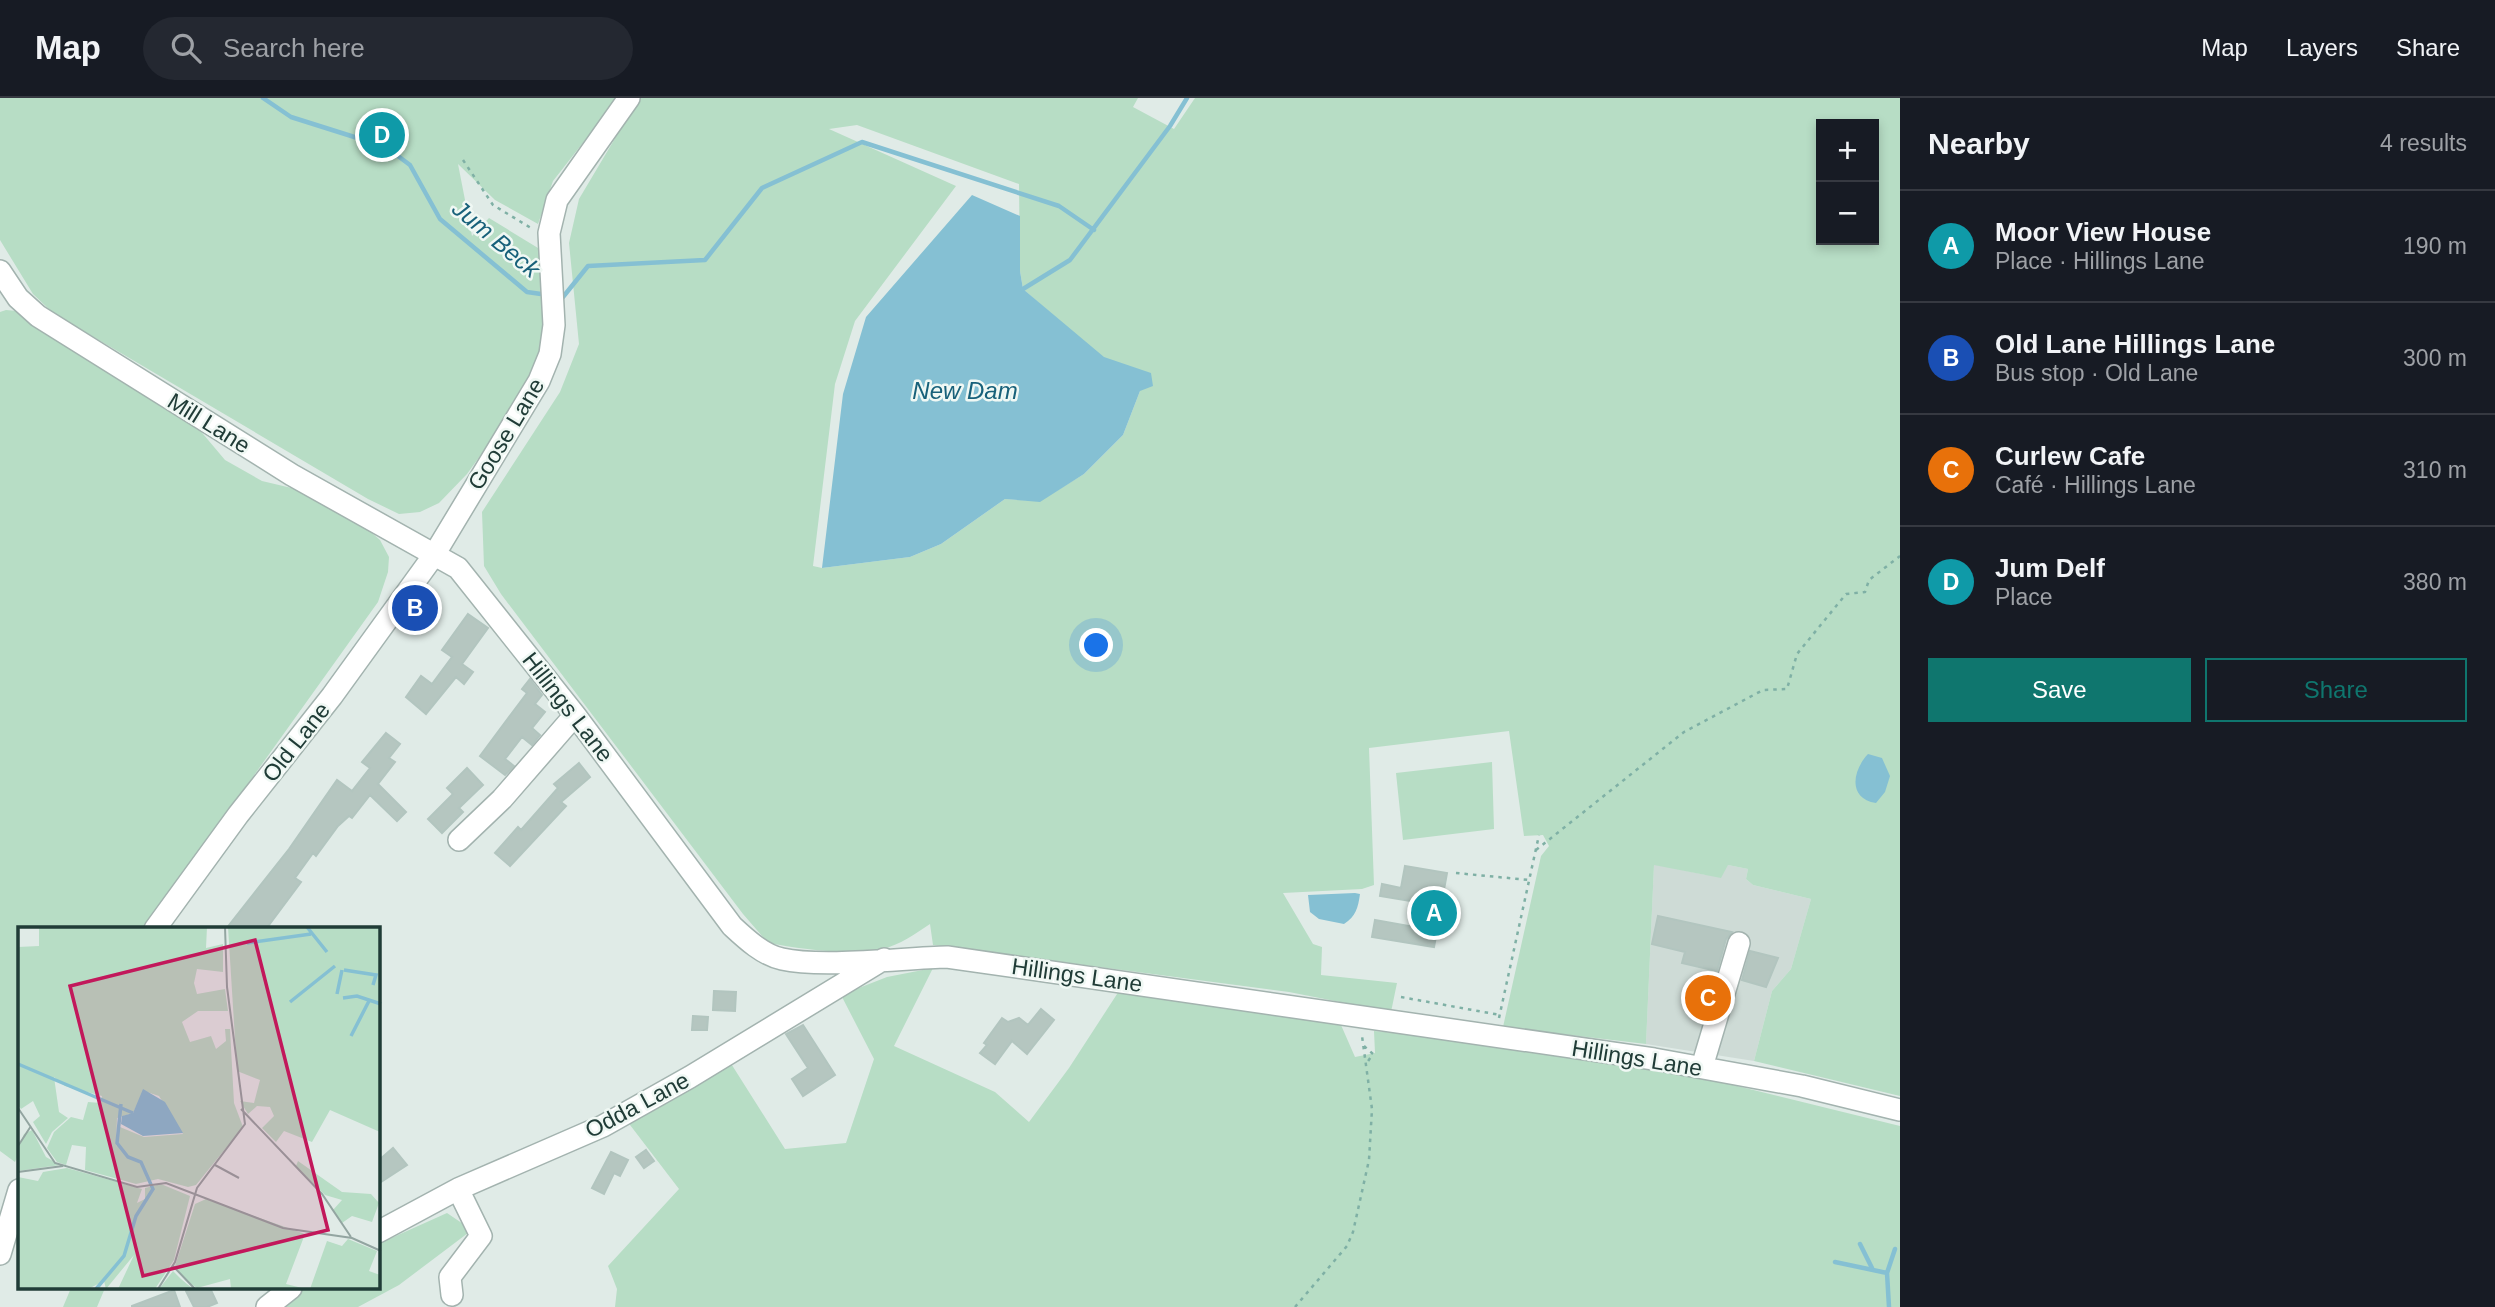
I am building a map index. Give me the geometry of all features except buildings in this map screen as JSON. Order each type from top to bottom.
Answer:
[{"type":"street","points":[[549,233],[557,200],[629,98]]},
{"type":"street","name":"Goose Lane","points":[[434,555],[539,381],[551,354],[554,305],[549,233]]},
{"type":"street","name":"Mill Lane","points":[[0,271],[9,301],[38,316],[292,475],[434,555]]},
{"type":"street","name":"Hillings Lane","points":[[434,555],[458,568],[475,587],[733,926],[750,943],[782,959],[831,961],[947,957],[1702,1068],[1802,1086],[1900,1110]]},
{"type":"street","name":"Old Lane","points":[[156,927],[238,815],[332,696],[434,555]]},
{"type":"street","points":[[459,840],[502,799],[575,715]]},
{"type":"street","points":[[1702,1068],[1739,943]]},
{"type":"street","name":"Odda Lane","points":[[380,1231],[458,1189],[603,1126],[690,1077],[886,958]]},
{"type":"street","points":[[452,1295],[450,1278],[481,1236],[458,1189]]},
{"type":"street","points":[[0,1254],[18,1193]]},
{"type":"street","points":[[267,1307],[288,1290]]},
{"type":"path","points":[[463,160],[493,205],[520,224],[549,233]]},
{"type":"path","points":[[1536,850],[1684,732],[1763,690],[1787,689],[1797,654],[1846,594],[1865,592],[1869,580],[1900,556]]},
{"type":"path","points":[[1401,997],[1500,1015],[1539,835]]},
{"type":"path","points":[[1457,873],[1529,880]]},
{"type":"path","points":[[1295,1307],[1347,1246],[1353,1232],[1369,1160],[1372,1109],[1359,1016]]},
{"type":"path","points":[[1363,1046],[1373,1054],[1366,1064]]},
{"type":"shaded area","points":[[1654,864],[1706,875],[1728,865],[1748,869],[1746,879],[1753,885],[1811,899],[1791,969],[1772,991],[1754,1061],[1646,1044]]},
{"type":"green space","points":[[0,98],[618,98],[553,181],[538,224],[495,200],[458,164],[472,236],[489,218],[538,248],[548,302],[544,352],[493,438],[467,474],[439,503],[420,512],[399,514],[368,499],[53,313],[33,294],[0,240]]},
{"type":"green space","points":[[639,98],[1138,98],[1133,107],[1174,129],[1195,98],[1900,98],[1900,1096],[1754,1061],[1772,991],[1791,969],[1811,899],[1753,885],[1746,879],[1748,869],[1728,865],[1721,878],[1654,865],[1646,1044],[1503,1027],[1541,856],[1549,846],[1543,835],[1524,836],[1509,731],[1369,748],[1374,885],[1362,889],[1283,893],[1313,944],[1322,947],[1321,975],[1397,983],[1391,1012],[1289,992],[933,945],[930,924],[895,945],[869,951],[825,951],[768,943],[743,914],[501,594],[484,566],[482,512],[560,392],[579,344],[569,243],[579,199]],"holes":[[[857,125],[1019,184],[1020,271],[1023,289],[1140,391],[1123,435],[1084,474],[1040,501],[1005,499],[941,544],[910,557],[822,568],[813,566],[835,384],[855,321],[956,186],[829,129]]]},
{"type":"green space","points":[[17,311],[198,428],[225,460],[262,481],[300,490],[365,527],[380,540],[389,557],[388,572],[378,602],[145,927],[18,927],[18,1155],[15,1162],[0,1151],[0,312]]},
{"type":"green space","points":[[1492,762],[1494,829],[1403,840],[1396,773]]},
{"type":"green space","points":[[933,968],[894,1046],[995,1092],[1029,1122],[1069,1068],[1119,991],[1341,1025],[1355,1057],[1375,1053],[1374,1031],[1396,1033],[1642,1067],[1733,1085],[1900,1126],[1900,1307],[615,1307],[617,1289],[608,1266],[679,1189],[627,1121],[730,1062],[785,1149],[846,1143],[874,1059],[841,995],[887,977]]},
{"type":"green space","points":[[447,1213],[472,1230],[399,1285],[358,1307],[279,1307],[298,1290],[380,1290],[380,1243]]},
{"type":"green space","points":[[70,1290],[104,1290],[97,1307],[63,1307]]},
{"type":"water","name":"New Dam","points":[[972,195],[1020,216],[1020,271],[1023,289],[1104,357],[1151,373],[1153,386],[1140,391],[1123,435],[1084,474],[1040,502],[1005,499],[941,544],[910,557],[822,568],[843,394],[866,317]]},
{"type":"water","points":[[1868,754],[1882,758],[1890,776],[1885,792],[1876,803],[1861,796],[1857,790],[1856,776]]},
{"type":"water","points":[[1360,894],[1357,908],[1344,924],[1319,919],[1310,912],[1308,895]]},
{"type":"waterway","name":"Jum Beck","points":[[263,98],[291,117],[386,147],[410,165],[440,219],[527,292],[548,295]]},
{"type":"waterway","name":"Jum Beck","points":[[1023,289],[1070,260],[1170,126],[1187,98]]},
{"type":"waterway","name":"Jum Beck","points":[[560,297],[563,297],[588,266],[705,260],[762,188],[862,142],[1059,206],[1094,230]]},
{"type":"waterway","points":[[1860,1244],[1872,1268]]},
{"type":"waterway","points":[[1889,1307],[1887,1273],[1895,1249]]},
{"type":"waterway","points":[[1835,1262],[1887,1273]]},
{"type":"place","name":"Jum Delf","points":[[382,135]]},
{"type":"place","name":"Old Lane Hillings Lane","points":[[415,608]]},
{"type":"place","name":"Moor View House","points":[[1434,913]]},
{"type":"place","name":"Curlew Cafe","points":[[1708,998]]}]
